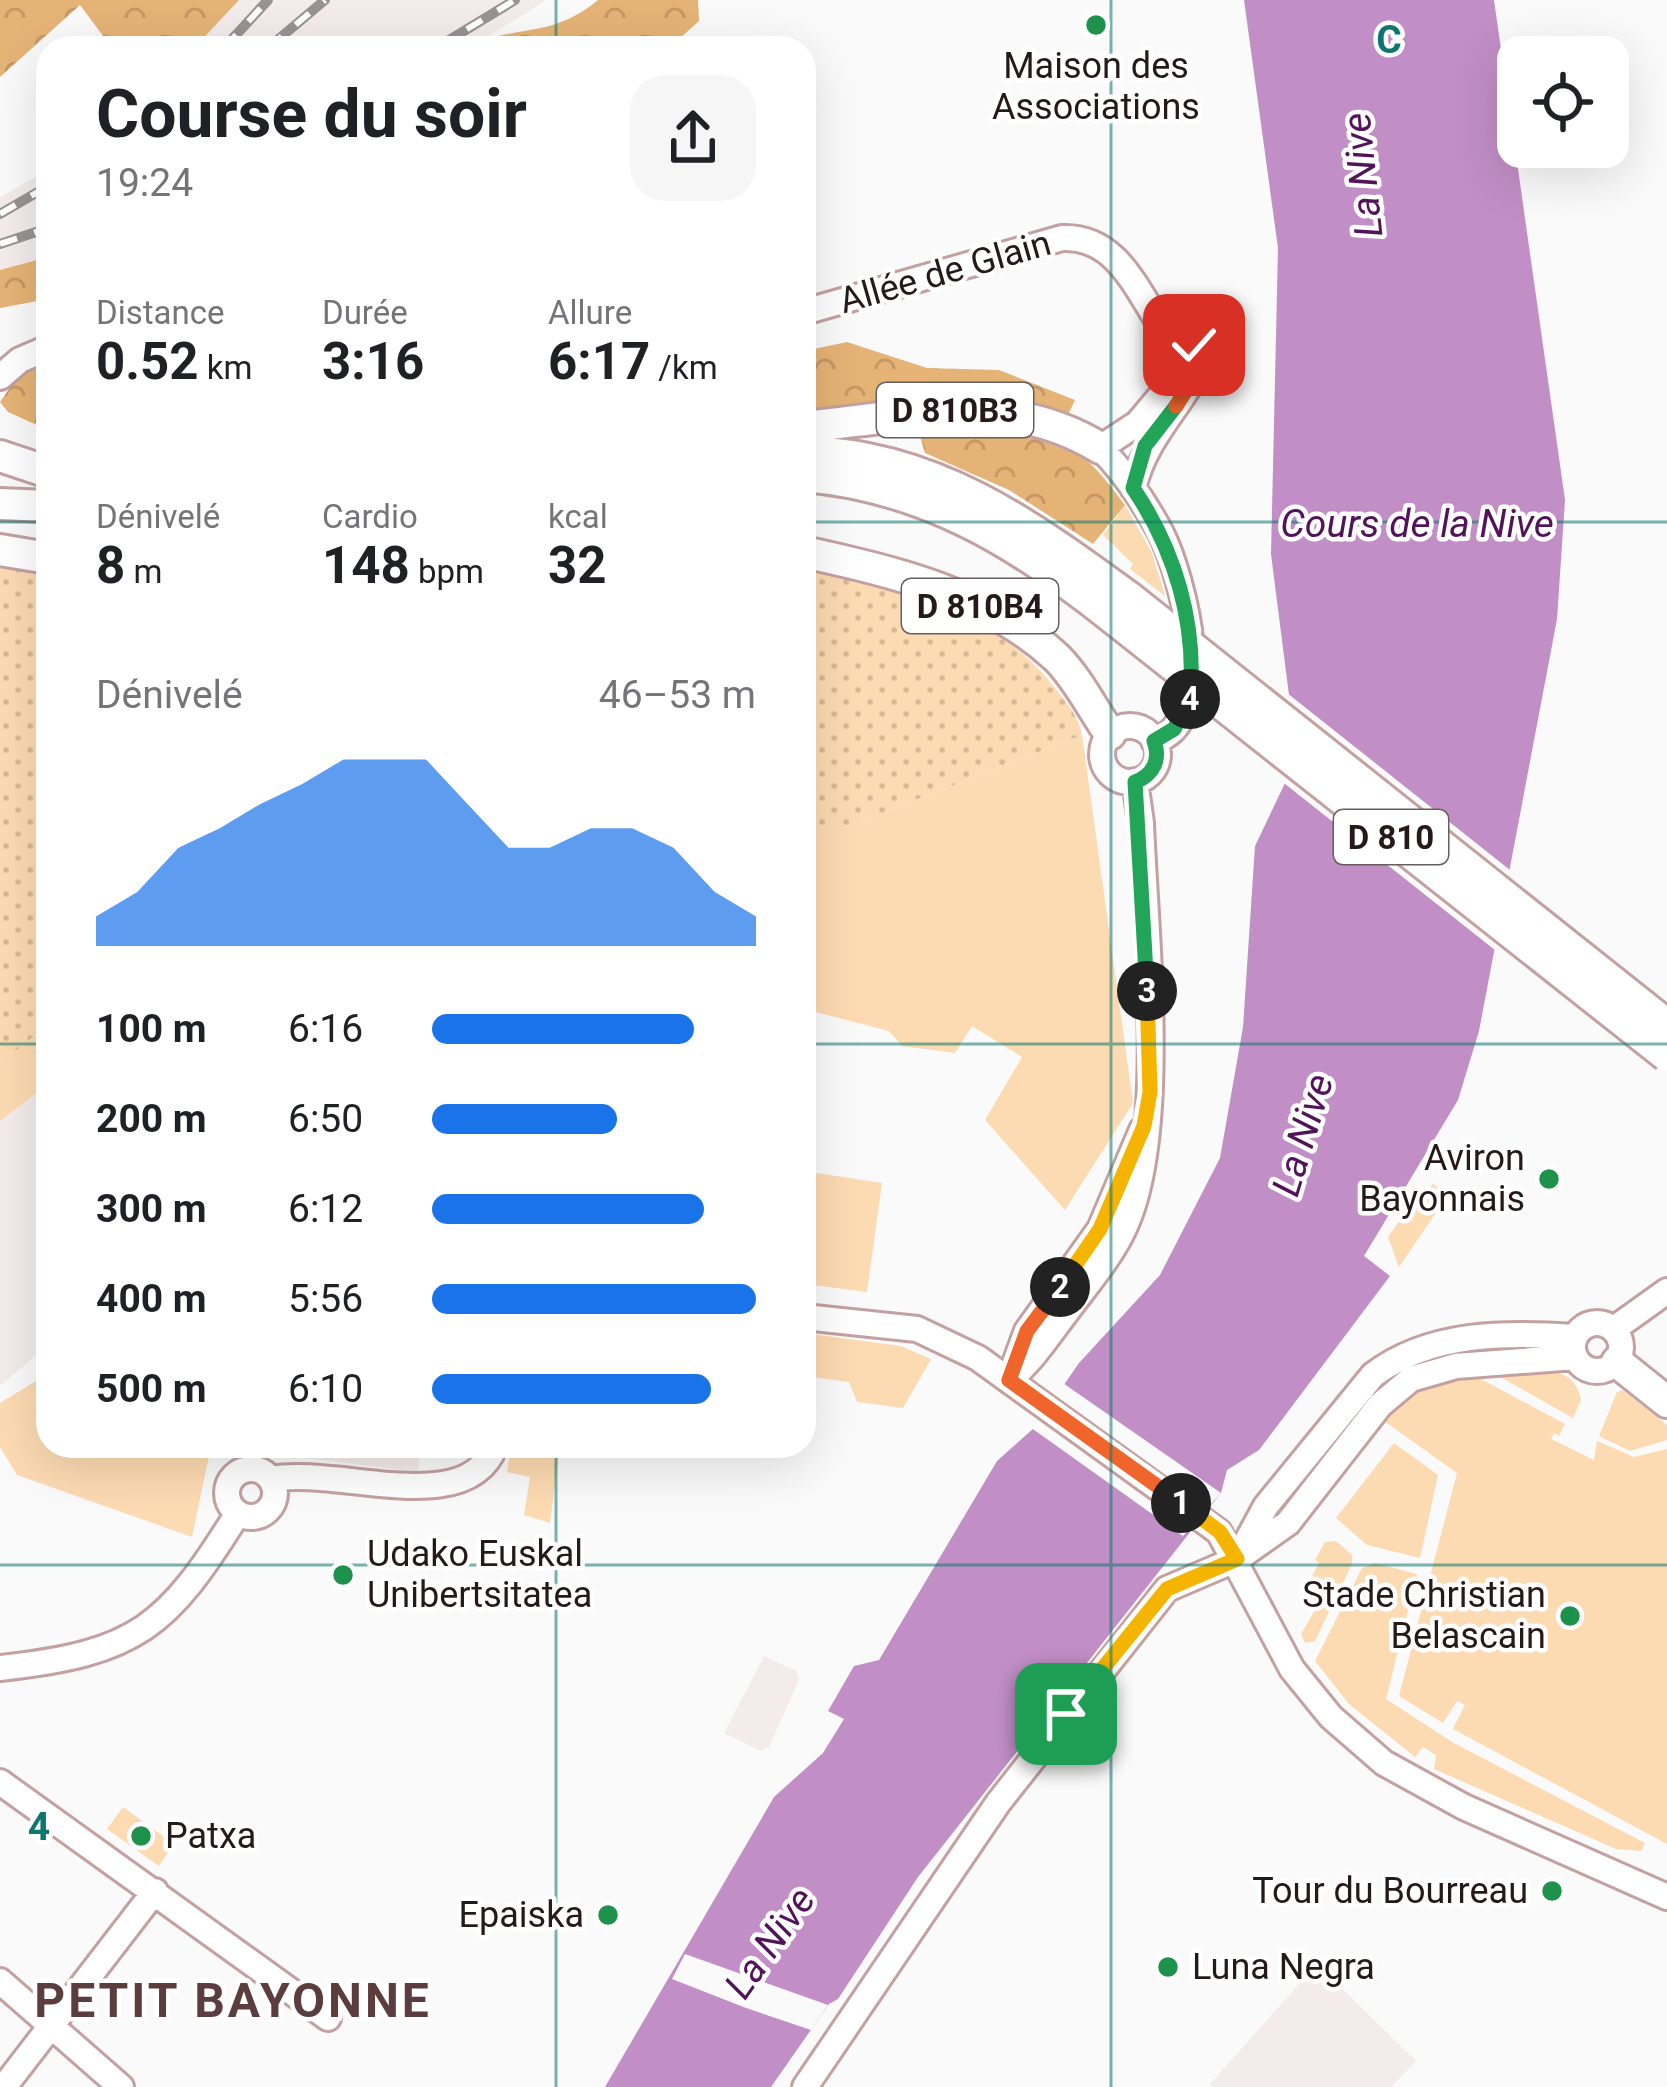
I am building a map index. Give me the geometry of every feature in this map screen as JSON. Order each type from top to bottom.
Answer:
[{"type":"main road","name":"D 810B3","points":[[816,427],[985,411],[1053,424],[1100,448]]},
{"type":"main road","name":"D 810","points":[[816,454],[901,465],[971,492],[1055,542],[1122,609],[1667,1056]]},
{"type":"main road","points":[[0,456],[36,468]]},
{"type":"main road","name":"D 810","points":[[816,478],[876,486],[961,516],[1122,609],[1667,1025]]},
{"type":"main road","points":[[0,503],[36,505]]},
{"type":"main road","points":[[0,550],[36,556]]},
{"type":"main road","name":"D 810B4","points":[[816,555],[918,579],[1019,629],[1060,661],[1110,734]]},
{"type":"main road","points":[[1617,1362],[1667,1402]]},
{"type":"street","name":"Allée de Glain","points":[[816,309],[1062,238],[1086,237],[1115,256],[1176,346],[1190,343],[1203,355],[1201,367],[1185,375]]},
{"type":"street","points":[[0,376],[36,353]]},
{"type":"street","points":[[1133,488],[1145,446],[1190,388],[1185,375],[1138,423],[1100,448],[1133,488],[1171,557],[1192,672],[1190,699],[1174,729],[1154,741]]},
{"type":"street","points":[[1134,727],[1154,741],[1155,766],[1135,782],[1118,779],[1105,766],[1102,749],[1110,734],[1134,727]]},
{"type":"street","points":[[1009,1380],[1045,1345],[1125,1225],[1143,1162],[1150,1092],[1141,823],[1135,782]]},
{"type":"street","points":[[1614,1329],[1667,1291]]},
{"type":"street","points":[[816,1318],[878,1321],[929,1332],[1009,1380],[1220,1532],[1237,1559],[1261,1619],[1307,1690],[1384,1763],[1449,1800],[1667,1897]]},
{"type":"street","points":[[805,2087],[998,1803],[1144,1613],[1183,1578],[1237,1559],[1267,1506],[1372,1375],[1394,1358],[1443,1342],[1575,1347],[1594,1371],[1617,1362],[1621,1341],[1614,1329],[1592,1323],[1575,1347]]},
{"type":"street","points":[[271,1479],[275,1494],[269,1508],[255,1516],[238,1513],[228,1500],[232,1477],[256,1469],[271,1479],[319,1474],[426,1488],[463,1483],[485,1468],[490,1458]]},
{"type":"street","points":[[2,1674],[76,1656],[153,1622],[200,1577],[238,1513]]},
{"type":"street","points":[[0,1782],[328,2018]]},
{"type":"street","points":[[6,2082],[155,1891]]},
{"type":"street","points":[[0,1981],[53,2022],[121,2087]]},
{"type":"shaded area","points":[[239,0],[547,0],[488,36],[205,36]]},
{"type":"shaded area","points":[[36,177],[36,260],[0,270],[0,197]]},
{"type":"shaded area","points":[[1125,505],[1152,553],[1165,596],[1130,569],[1133,564],[1103,535]]},
{"type":"shaded area","points":[[0,566],[36,571],[36,1034],[0,1063]]},
{"type":"shaded area","points":[[816,570],[941,605],[1002,638],[1054,687],[1082,735],[816,838]]},
{"type":"shaded area","points":[[1082,735],[1133,1103],[1065,1210],[985,1120],[1022,1057],[972,1026],[955,1053],[902,1046],[889,1031],[816,1012],[816,838]]},
{"type":"shaded area","points":[[36,1034],[36,1093],[0,1121],[0,1063]]},
{"type":"shaded area","points":[[36,1093],[36,1355],[0,1386],[0,1121]]},
{"type":"shaded area","points":[[816,1173],[882,1183],[867,1292],[816,1286]]},
{"type":"shaded area","points":[[1433,1184],[1448,1195],[1399,1267],[1388,1237],[1415,1199]]},
{"type":"shaded area","points":[[816,1335],[901,1346],[931,1359],[903,1408],[857,1402],[849,1382],[816,1378]]},
{"type":"shaded area","points":[[1530,1370],[1569,1378],[1581,1400],[1573,1418],[1495,1374]]},
{"type":"shaded area","points":[[1477,1377],[1565,1424],[1559,1436],[1554,1433],[1551,1439],[1594,1460],[1597,1441],[1634,1457],[1667,1449],[1667,1844],[1453,1729],[1465,1705],[1457,1701],[1443,1723],[1399,1696],[1457,1473],[1384,1421],[1418,1390]]},
{"type":"shaded area","points":[[36,1381],[36,1458],[208,1458],[192,1537],[17,1475],[0,1447],[0,1403]]},
{"type":"shaded area","points":[[1623,1390],[1667,1425],[1667,1440],[1630,1451],[1599,1436],[1617,1392]]},
{"type":"shaded area","points":[[1394,1443],[1438,1475],[1420,1558],[1367,1545],[1336,1518]]},
{"type":"shaded area","points":[[307,1458],[420,1458],[418,1472]]},
{"type":"shaded area","points":[[509,1458],[558,1458],[550,1523],[524,1515],[530,1477],[507,1472]]},
{"type":"shaded area","points":[[1336,1541],[1352,1555],[1352,1564],[1315,1641],[1305,1643],[1301,1634],[1327,1589],[1311,1578],[1319,1563],[1315,1560],[1325,1542]]},
{"type":"shaded area","points":[[1375,1563],[1417,1574],[1386,1699],[1452,1742],[1645,1843],[1641,1851],[1616,1849],[1434,1769],[1436,1755],[1423,1747],[1415,1757],[1349,1704],[1315,1661],[1362,1568]]},
{"type":"shaded area","points":[[764,1656],[796,1671],[799,1680],[769,1747],[760,1751],[724,1733]]},
{"type":"shaded area","name":"Patxa","points":[[123,1807],[174,1844],[159,1866],[107,1829]]},
{"type":"shaded area","points":[[1317,1964],[1416,2061],[1391,2087],[1213,2087],[1210,2084]]},
{"type":"green space","points":[[0,0],[239,0],[205,36],[103,36],[80,5],[46,36],[36,36],[36,45],[0,77]]},
{"type":"green space","points":[[598,0],[698,0],[699,21],[682,36],[500,36],[546,27]]},
{"type":"green space","points":[[36,260],[36,301],[0,308],[0,270]]},
{"type":"green space","points":[[847,342],[927,368],[999,370],[1075,400],[1067,417],[816,418],[816,348]]},
{"type":"green space","points":[[36,368],[36,425],[8,412],[0,402],[16,379]]},
{"type":"green space","points":[[964,420],[1056,440],[1089,462],[1125,505],[1093,544],[1009,490],[925,453],[916,423]]},
{"type":"water","name":"Cours de la Nive","points":[[1244,0],[1494,0],[1499,36],[1497,168],[1518,168],[1565,500],[1557,619],[1479,1031],[1458,1100],[1364,1256],[1390,1276],[1259,1450],[1227,1470],[1221,1493],[918,1877],[838,1999],[829,2004],[771,2087],[605,2087],[774,1797],[823,1753],[844,1719],[828,1711],[854,1666],[879,1660],[997,1461],[1034,1428],[1079,1363],[1160,1275],[1220,1158],[1243,1027],[1255,846],[1297,758],[1271,554],[1278,248]]},
{"type":"pier","points":[[1282,689],[1515,874],[1500,954],[1280,780],[1291,757]]},
{"type":"pier","points":[[1060,1381],[1221,1493],[1183,1536],[1030,1427]]},
{"type":"pier","points":[[685,1954],[828,2005],[811,2030],[746,2008],[672,1979]]},
{"type":"railway","points":[[235,36],[268,0]]},
{"type":"railway","points":[[282,36],[325,0]]},
{"type":"railway","points":[[456,36],[515,0]]},
{"type":"railway","points":[[0,214],[36,193]]},
{"type":"railway","points":[[0,244],[36,232]]},
{"type":"place","name":"Maison des Associations","points":[[1096,25]]},
{"type":"place","name":"Aviron Bayonnais","points":[[1549,1179]]},
{"type":"place","name":"Udako Euskal Unibertsitatea","points":[[343,1575]]},
{"type":"place","name":"Stade Christian Belascain","points":[[1570,1616]]},
{"type":"place","name":"Patxa","points":[[141,1836]]},
{"type":"place","name":"Tour du Bourreau","points":[[1552,1891]]},
{"type":"place","name":"Epaiska","points":[[608,1915]]},
{"type":"place","name":"Luna Negra","points":[[1168,1967]]},
{"type":"district","name":"PETIT BAYONNE","points":[[233,2000]]},
{"type":"route","points":[[1066,1714],[1167,1589],[1185,1577],[1237,1559],[1220,1532],[1200,1516],[1009,1380],[1027,1331],[1100,1229],[1144,1126],[1150,1092],[1141,823],[1135,782],[1155,766],[1154,741],[1174,729],[1190,699],[1192,672],[1180,586],[1171,557],[1133,488],[1145,446],[1201,367],[1203,355],[1194,345]]},
{"type":"water label","name":"La Nive","points":[[1363,175]]},
{"type":"water label","name":"La Nive","points":[[1303,1135]]},
{"type":"water label","name":"La Nive","points":[[770,1943]]}]
